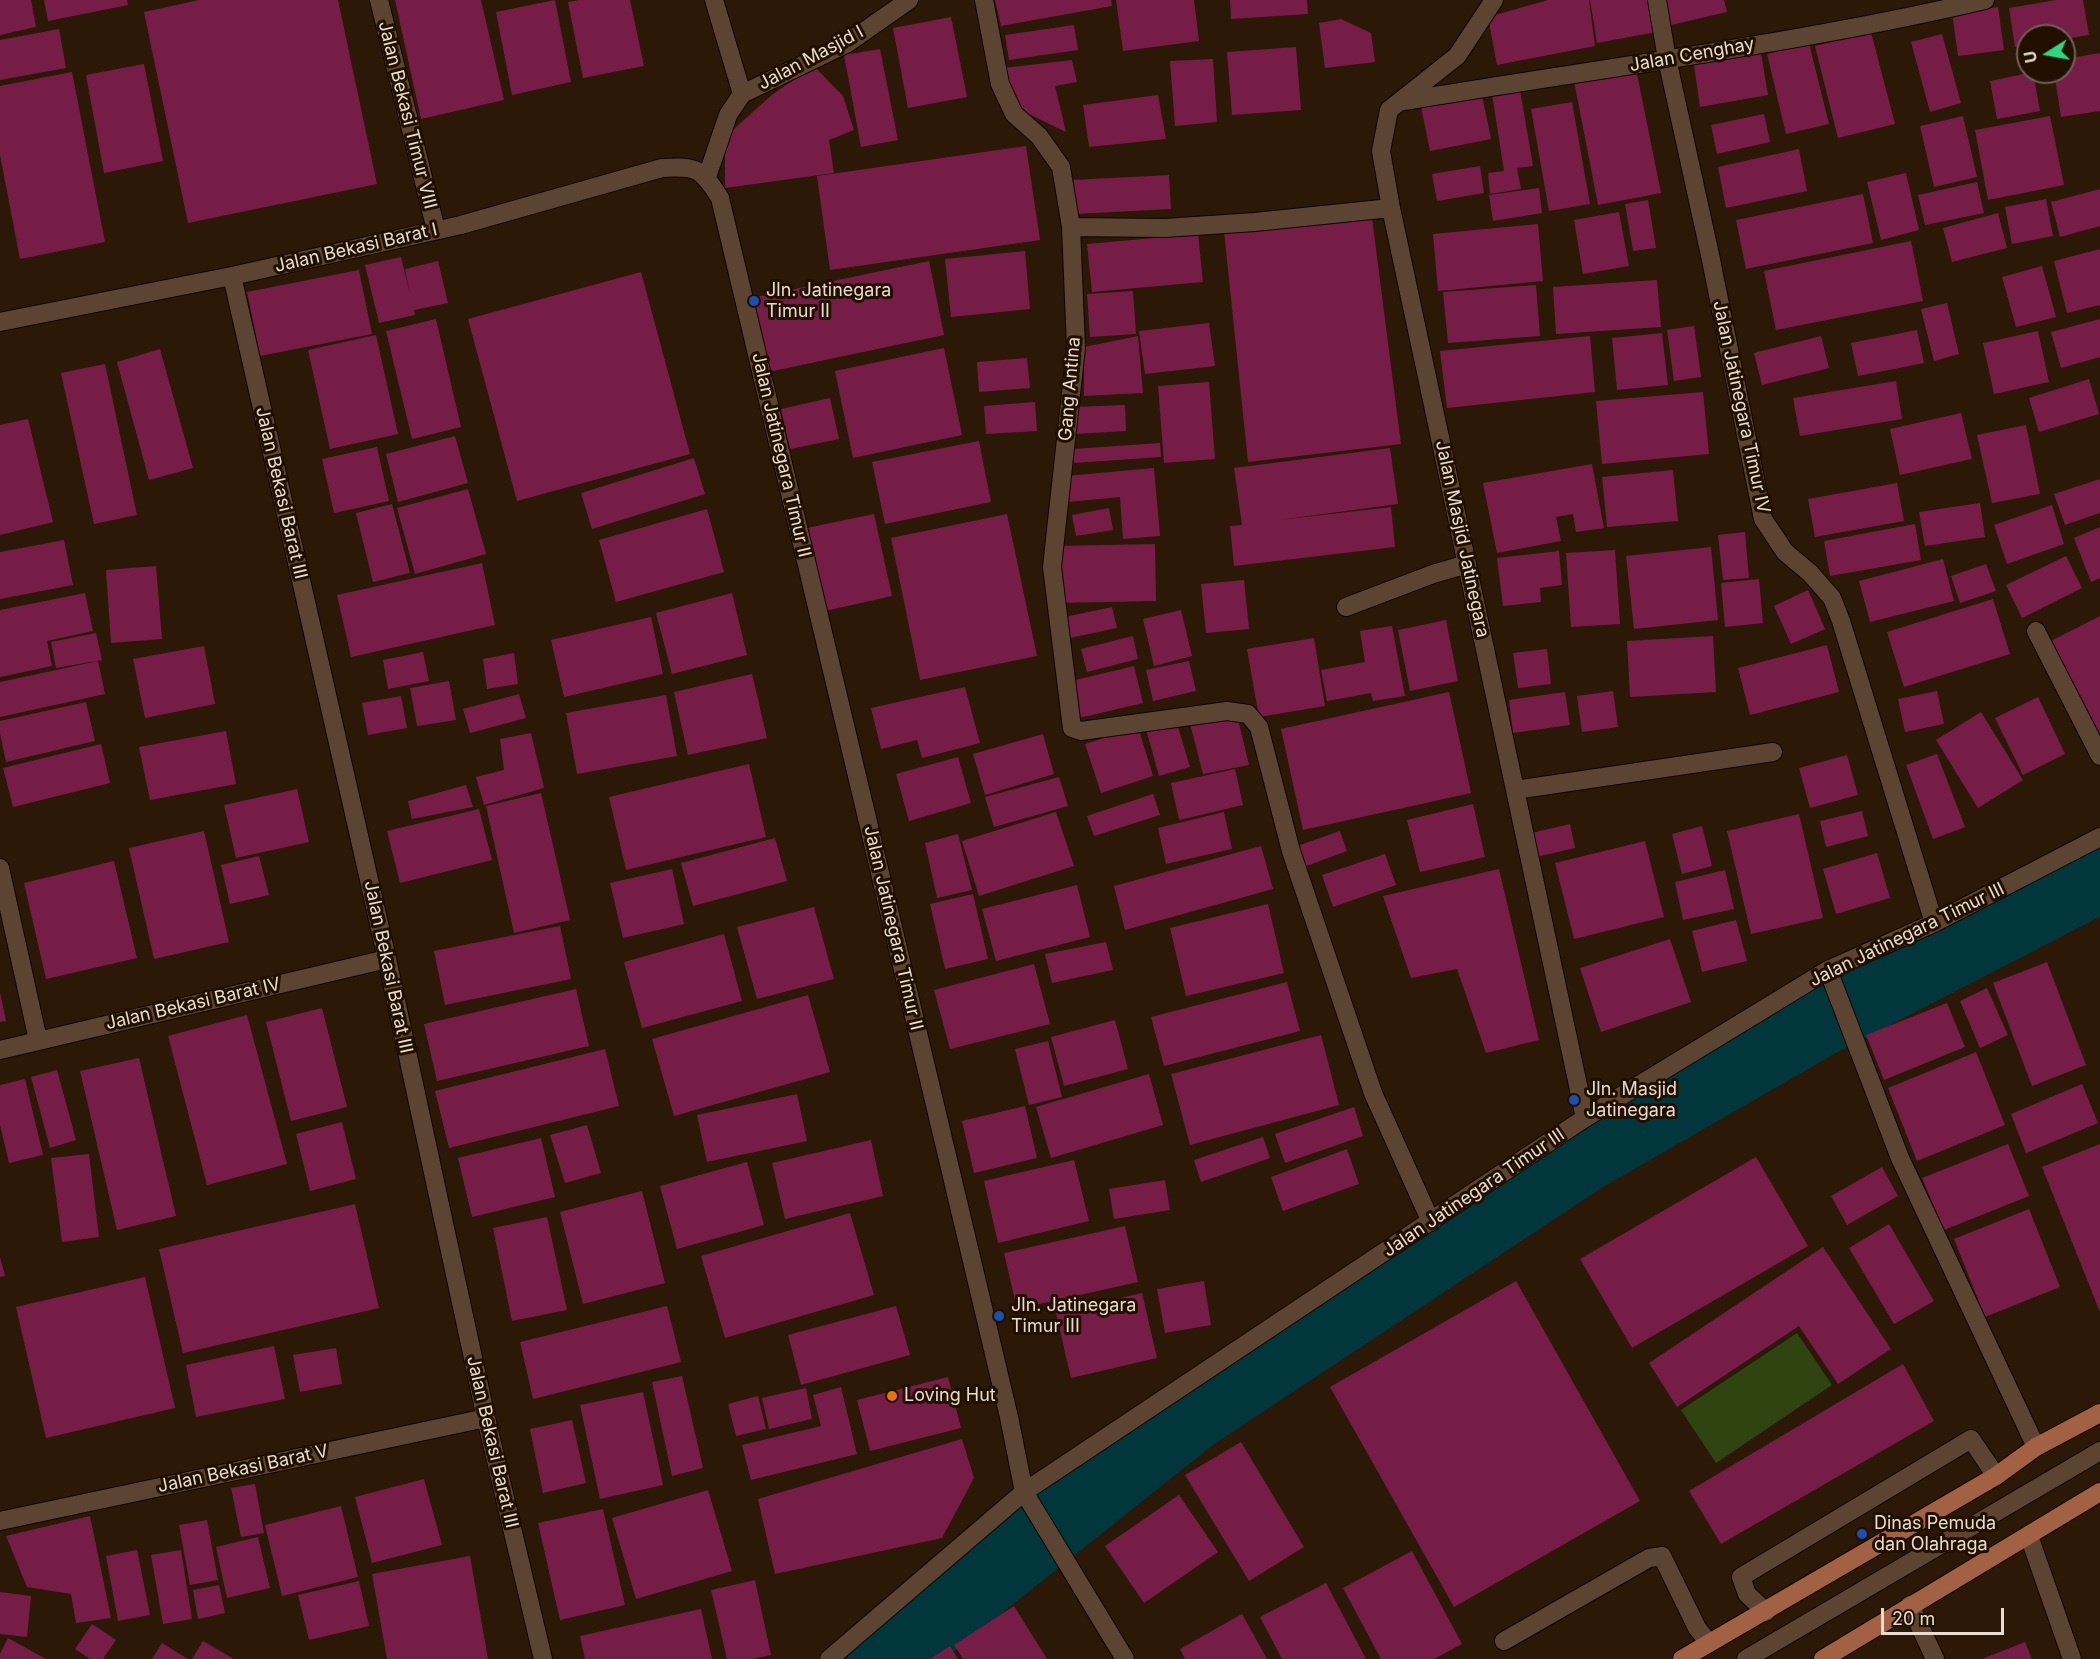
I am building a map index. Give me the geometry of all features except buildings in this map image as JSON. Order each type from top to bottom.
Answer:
[{"type":"main road","points":[[1682,1659],[1996,1476],[2036,1447],[2100,1413]]},
{"type":"main road","points":[[1825,1658],[2100,1492]]},
{"type":"street","name":"Jalan Bekasi Timur VIII","points":[[379,0],[436,230]]},
{"type":"street","name":"Jalan Masjid I","points":[[714,0],[742,94]]},
{"type":"street","name":"Jalan Masjid I","points":[[707,177],[728,115],[742,94],[846,44],[909,0]]},
{"type":"street","name":"Gang Antina","points":[[984,0],[1000,84],[1014,114],[1039,136],[1060,167],[1071,227],[1076,348],[1052,567],[1072,728],[1081,731],[1227,711],[1248,714],[1259,727],[1292,851],[1373,1093],[1431,1222]]},
{"type":"street","name":"Jalan Masjid Jatinegara","points":[[1494,0],[1457,56],[1389,111],[1381,151],[1391,208],[1585,1118]]},
{"type":"street","name":"Jalan Jatinegara Timur IV","points":[[1657,0],[1667,59],[1763,519],[1785,552],[1810,573],[1832,598],[1934,923]]},
{"type":"street","name":"Jalan Cenghay","points":[[1398,102],[1667,59],[1908,9],[1985,0]]},
{"type":"street","name":"Jalan Bekasi Barat I","points":[[0,322],[232,276],[461,225],[662,168],[688,167],[707,177]]},
{"type":"street","name":"Jalan Jatinegara Timur II","points":[[707,177],[720,198],[1028,1498],[1125,1659]]},
{"type":"street","points":[[1071,227],[1165,228],[1255,222],[1391,208]]},
{"type":"street","name":"Jalan Bekasi Barat III","points":[[232,276],[387,959],[486,1418],[543,1659]]},
{"type":"street","points":[[1346,607],[1467,564]]},
{"type":"street","points":[[2036,631],[2100,756]]},
{"type":"street","points":[[1515,790],[1773,752]]},
{"type":"street","name":"Jalan Jatinegara Timur III","points":[[830,1659],[1028,1498],[1585,1118],[1831,976],[2100,837]]},
{"type":"street","points":[[0,868],[38,1040]]},
{"type":"street","name":"Jalan Bekasi Barat IV","points":[[0,1050],[387,959]]},
{"type":"street","points":[[1831,976],[1900,1158],[2036,1447]]},
{"type":"street","name":"Jalan Bekasi Barat V","points":[[0,1521],[486,1418]]},
{"type":"street","points":[[1766,1612],[1748,1594],[1741,1577],[1971,1438],[1996,1476]]},
{"type":"street","points":[[1746,1659],[2100,1451]]},
{"type":"street","points":[[2029,1536],[2072,1659]]},
{"type":"street","points":[[1504,1641],[1649,1558],[1662,1556],[1697,1628],[1709,1643]]},
{"type":"street","points":[[1910,1605],[1935,1659]]},
{"type":"green space","points":[[1797,1333],[1832,1385],[1716,1463],[1681,1410]]},
{"type":"waterway","points":[[885,1659],[1190,1416],[1583,1156],[1821,1019],[2100,875]]},
{"type":"place","name":"Jln. Jatinegara Timur II","points":[[754,301]]},
{"type":"place","name":"Jln. Masjid Jatinegara","points":[[1574,1100]]},
{"type":"place","name":"Jln. Jatinegara Timur III","points":[[999,1316]]},
{"type":"place","name":"Loving Hut","points":[[892,1396]]},
{"type":"place","name":"Dinas Pemuda dan Olahraga","points":[[1862,1534]]}]
